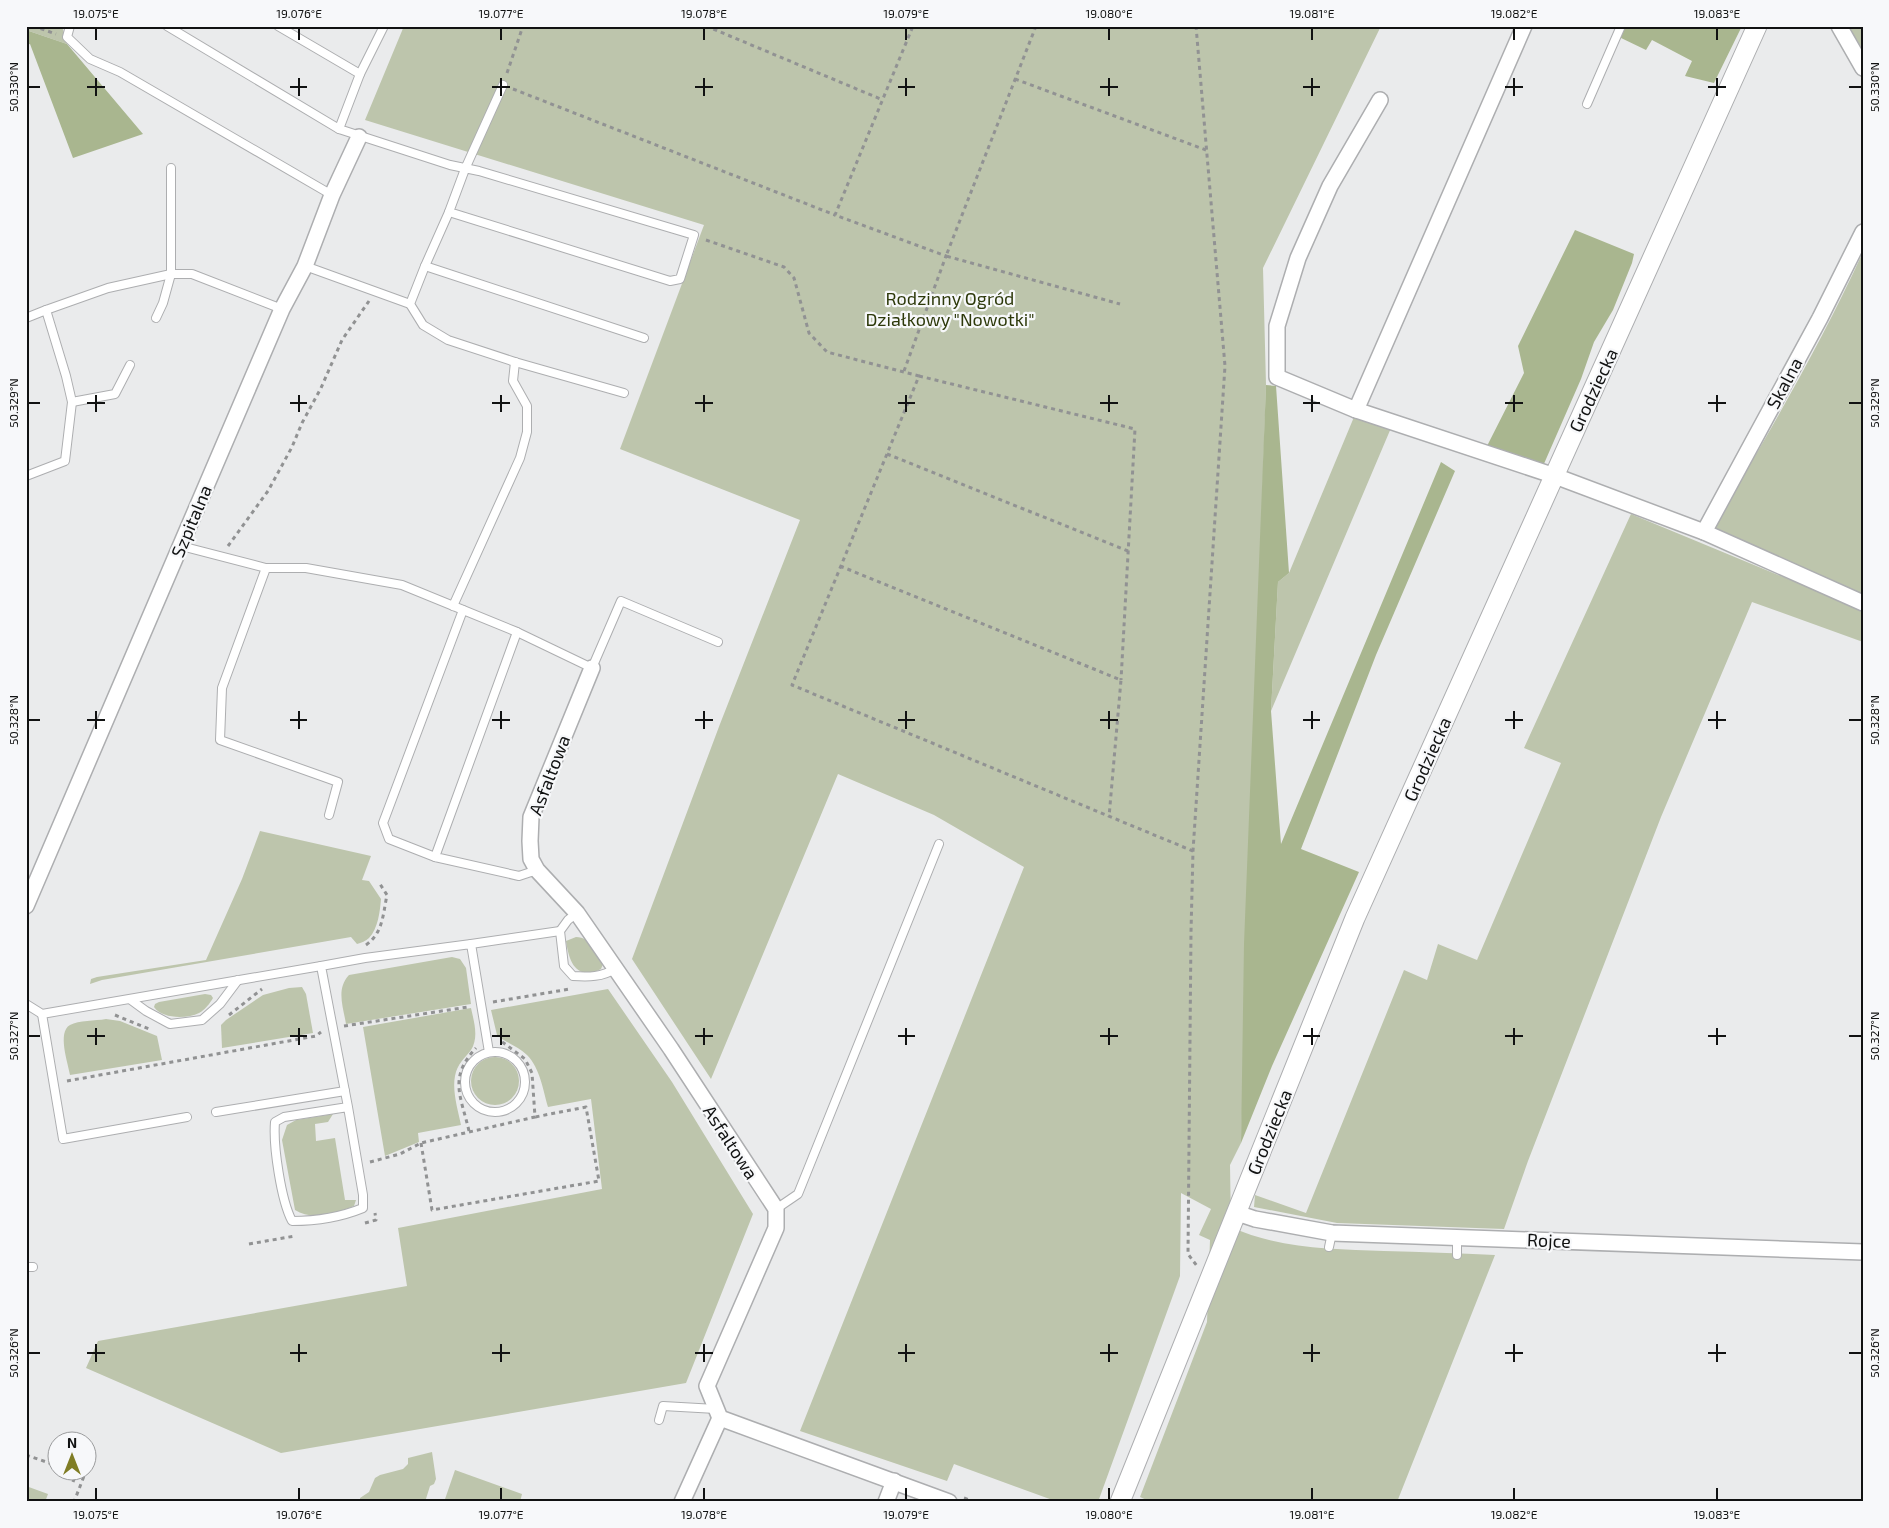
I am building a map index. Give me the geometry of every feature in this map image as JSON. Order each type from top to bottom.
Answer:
[{"type":"street","points":[[1356,410],[1524,26]]},
{"type":"street","name":"Grodziecka","points":[[1120,1502],[1355,918],[1757,26]]},
{"type":"street","points":[[1839,26],[1863,68]]},
{"type":"street","points":[[1380,100],[1330,186],[1298,258],[1277,326],[1277,377],[1356,410],[1554,476],[1704,532],[1863,603]]},
{"type":"street","name":"Szpitalna","points":[[26,906],[282,309],[305,266],[332,195],[359,136]]},
{"type":"street","name":"Skalna","points":[[1704,532],[1820,318],[1863,232]]},
{"type":"street","name":"Asfaltowa","points":[[592,668],[531,817],[531,859],[537,870],[577,914],[616,969],[776,1209]]},
{"type":"street","points":[[682,1502],[718,1414],[707,1386],[776,1228],[776,1209]]},
{"type":"street","name":"Rojce","points":[[1237,1213],[1331,1240],[1457,1237],[1863,1252]]},
{"type":"street","points":[[718,1414],[949,1502]]},
{"type":"street","points":[[886,1502],[894,1481]]},
{"type":"lane","points":[[70,26],[67,38],[90,59],[120,72],[332,195]]},
{"type":"lane","points":[[167,26],[339,129],[465,169],[479,171],[694,235],[680,279],[670,282],[449,212]]},
{"type":"lane","points":[[278,26],[360,74]]},
{"type":"lane","points":[[339,129],[360,74],[384,26]]},
{"type":"lane","points":[[1587,104],[1620,26]]},
{"type":"lane","points":[[410,304],[465,169],[503,85]]},
{"type":"lane","points":[[156,318],[163,303],[171,274],[171,168]]},
{"type":"lane","points":[[305,266],[410,304],[423,324],[448,340],[515,362],[624,393]]},
{"type":"lane","points":[[426,266],[644,338]]},
{"type":"lane","points":[[26,318],[108,288],[171,274],[192,274],[282,309]]},
{"type":"lane","points":[[26,476],[65,461],[72,402],[46,310]]},
{"type":"lane","points":[[453,606],[520,458],[527,432],[526,406],[513,380],[515,362]]},
{"type":"lane","points":[[72,402],[115,394],[130,365]]},
{"type":"lane","points":[[180,546],[266,568],[306,568],[402,585],[517,632],[592,668],[621,601],[718,642]]},
{"type":"lane","points":[[266,568],[222,688],[220,740],[338,782],[329,815]]},
{"type":"lane","points":[[463,610],[383,823],[389,840],[435,857],[519,876],[537,870]]},
{"type":"lane","points":[[435,857],[517,632]]},
{"type":"lane","points":[[776,1209],[798,1194],[940,844]]},
{"type":"lane","points":[[577,914],[568,920],[560,931],[564,966],[573,976],[592,977],[607,974],[616,969]]},
{"type":"lane","points":[[26,1004],[42,1014],[132,1000],[365,958],[560,931]]},
{"type":"lane","points":[[471,944],[480,1005],[490,1052]]},
{"type":"lane","points":[[321,966],[348,1106],[364,1195],[363,1208],[348,1214],[305,1221],[292,1221],[286,1209],[274,1136],[274,1122],[284,1117],[348,1106]]},
{"type":"lane","points":[[132,1000],[146,1011],[170,1024],[202,1020],[220,1004],[238,980]]},
{"type":"lane","points":[[42,1014],[63,1138],[187,1117]]},
{"type":"lane","points":[[490,1052],[499,1052],[516,1060],[522,1068],[525,1077],[525,1087],[522,1096],[516,1104],[500,1113],[490,1113],[481,1110],[473,1104],[464,1088],[464,1078],[467,1069],[480,1055],[490,1052]]},
{"type":"lane","points":[[216,1112],[345,1091]]},
{"type":"lane","points":[[1457,1237],[1457,1255]]},
{"type":"lane","points":[[660,1420],[663,1406],[718,1414]]},
{"type":"path","points":[[33,26],[67,38]]},
{"type":"path","points":[[523,26],[503,85],[835,215],[946,256],[1120,304]]},
{"type":"path","points":[[706,26],[883,100]]},
{"type":"path","points":[[835,215],[913,26]]},
{"type":"path","points":[[904,371],[946,256],[1036,26]]},
{"type":"path","points":[[1196,26],[1224,366],[1193,852],[1191,932],[1188,1254],[1208,1282]]},
{"type":"path","points":[[1015,79],[1206,150]]},
{"type":"path","points":[[694,235],[784,267],[794,278],[809,333],[827,352],[1135,429],[1121,680],[1110,817]]},
{"type":"path","points":[[220,557],[268,491],[321,388],[342,340],[368,302],[372,291]]},
{"type":"path","points":[[919,376],[792,685],[1193,852]]},
{"type":"path","points":[[887,454],[1128,551]]},
{"type":"path","points":[[840,566],[1121,680]]},
{"type":"path","points":[[364,946],[379,932],[387,894],[380,884]]},
{"type":"path","points":[[224,1020],[262,990],[270,988]]},
{"type":"path","points":[[352,1025],[575,988]]},
{"type":"path","points":[[107,1016],[116,1015],[154,1032]]},
{"type":"path","points":[[343,1026],[345,1036]]},
{"type":"path","points":[[67,1081],[316,1036],[321,1031]]},
{"type":"path","points":[[496,1038],[525,1059],[532,1073],[535,1117]]},
{"type":"path","points":[[469,1131],[458,1087],[458,1075],[466,1058],[478,1046]]},
{"type":"path","points":[[65,1071],[68,1089]]},
{"type":"path","points":[[367,1163],[400,1154],[421,1143],[586,1107],[599,1181],[432,1210],[421,1143]]},
{"type":"path","points":[[356,1224],[376,1220],[374,1211]]},
{"type":"path","points":[[249,1244],[298,1235]]},
{"type":"path","points":[[26,1455],[48,1463]]},
{"type":"path","points":[[74,1502],[82,1480]]},
{"type":"green space","points":[[26,26],[62,26],[67,44],[26,30]]},
{"type":"green space","name":"Rodzinny Ogród Działkowy \"Nowotki\"","points":[[404,26],[1381,26],[1263,268],[1266,385],[1241,1143],[1230,1165],[1231,1227],[1249,1234],[1268,1240],[1306,1247],[1495,1255],[1397,1502],[1151,1502],[1140,1497],[1207,1322],[1210,1240],[1199,1235],[1211,1209],[1181,1193],[1180,1276],[1098,1502],[1058,1502],[954,1464],[947,1481],[800,1431],[1024,867],[934,815],[838,774],[711,1079],[632,959],[720,724],[800,520],[620,449],[704,225],[365,120]]},
{"type":"green space","points":[[1625,26],[1742,26],[1714,83],[1685,76],[1692,61],[1652,40],[1646,50],[1619,37]]},
{"type":"green space","points":[[1848,26],[1863,26],[1863,50]]},
{"type":"green space","points":[[26,30],[67,44],[143,134],[73,158],[30,44],[26,45]]},
{"type":"green space","points":[[1575,230],[1634,254],[1613,310],[1594,342],[1581,379],[1543,466],[1486,448],[1524,373],[1518,346]]},
{"type":"green space","points":[[1863,252],[1863,596],[1712,529],[1810,358]]},
{"type":"green space","points":[[1266,385],[1276,386],[1289,573],[1278,582],[1271,711],[1281,844],[1441,462],[1455,471],[1376,655],[1301,849],[1359,872],[1272,1066],[1241,1143],[1244,944]]},
{"type":"green space","points":[[1354,417],[1391,428],[1271,711],[1278,582],[1289,573]]},
{"type":"green space","points":[[1631,514],[1863,610],[1863,642],[1752,602],[1661,817],[1528,1161],[1504,1229],[1337,1223],[1254,1207],[1255,1195],[1306,1213],[1404,970],[1427,980],[1438,944],[1477,960],[1561,763],[1524,748]]},
{"type":"green space","points":[[260,831],[371,856],[362,880],[369,881],[381,899],[376,925],[369,938],[357,944],[351,937],[102,980],[90,984],[91,979],[97,977],[206,960],[242,879]]},
{"type":"green space","points":[[576,937],[586,940],[593,946],[603,964],[601,969],[592,973],[586,973],[577,969],[569,956],[566,941]]},
{"type":"green space","points":[[452,957],[460,959],[466,968],[471,1004],[346,1024],[342,992],[345,980],[349,975]]},
{"type":"green space","points":[[302,987],[306,994],[313,1033],[222,1048],[221,1025],[226,1020],[263,995],[289,988]]},
{"type":"green space","points":[[608,989],[672,1082],[753,1214],[686,1383],[281,1453],[86,1368],[98,1341],[407,1286],[398,1228],[602,1189],[591,1099],[548,1107],[535,1066],[527,1055],[497,1035],[491,1010]]},
{"type":"green space","points":[[205,994],[211,995],[213,998],[203,1010],[194,1015],[182,1017],[169,1016],[154,1007],[159,1002]]},
{"type":"green space","points":[[471,1008],[475,1040],[471,1050],[458,1068],[454,1082],[461,1125],[418,1133],[419,1142],[385,1156],[363,1027]]},
{"type":"green space","points":[[106,1019],[120,1021],[157,1036],[162,1060],[70,1075],[64,1041],[66,1029],[78,1022]]},
{"type":"green space","points":[[495,1057],[504,1059],[512,1064],[517,1072],[519,1081],[517,1090],[512,1098],[504,1103],[495,1105],[486,1103],[478,1098],[473,1090],[471,1081],[473,1072],[478,1064],[486,1059]]},
{"type":"green space","points":[[333,1114],[328,1122],[315,1124],[316,1141],[335,1138],[345,1200],[356,1200],[354,1206],[340,1211],[324,1215],[309,1215],[295,1210],[282,1140],[287,1125],[296,1120]]},
{"type":"green space","points":[[432,1452],[436,1479],[434,1484],[430,1486],[425,1502],[360,1502],[360,1498],[369,1492],[375,1478],[403,1469],[408,1464],[408,1458]]},
{"type":"green space","points":[[455,1470],[522,1494],[520,1502],[444,1502]]},
{"type":"green space","points":[[26,1486],[48,1494],[45,1502],[26,1502]]}]
